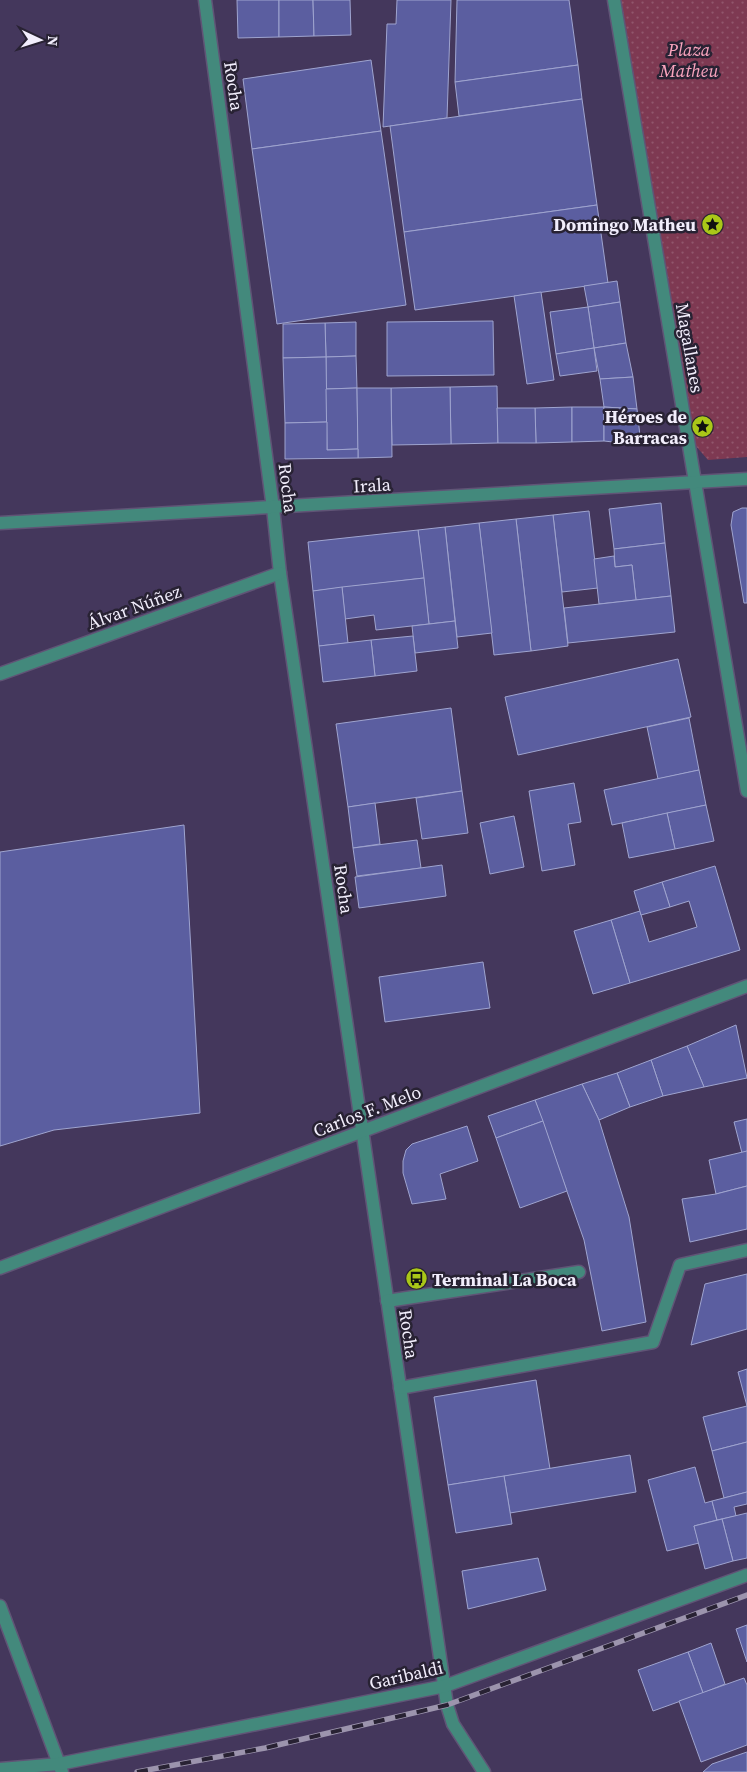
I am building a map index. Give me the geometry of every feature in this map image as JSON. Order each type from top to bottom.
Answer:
[{"type":"street","name":"Rocha","points":[[205,0],[280,573],[447,1705],[453,1724],[484,1772]]},
{"type":"street","name":"Magallanes","points":[[614,0],[747,791]]},
{"type":"street","name":"Irala","points":[[0,523],[747,479]]},
{"type":"street","name":"Álvar Núñez","points":[[0,674],[280,573]]},
{"type":"street","name":"Carlos F. Melo","points":[[0,1268],[747,986]]},
{"type":"street","points":[[400,1388],[653,1342],[680,1265],[747,1250]]},
{"type":"street","points":[[387,1301],[579,1272]]},
{"type":"street","name":"Garibaldi","points":[[0,1769],[61,1768],[445,1686],[747,1575]]},
{"type":"street","points":[[0,1606],[61,1768]]},
{"type":"green space","name":"Plaza Matheu","points":[[621,0],[747,0],[747,457],[708,460],[695,445]]},
{"type":"building","points":[[237,0],[279,0],[279,37],[238,38]]},
{"type":"building","points":[[279,0],[313,0],[314,36],[279,37]]},
{"type":"building","points":[[313,0],[350,0],[351,35],[314,36]]},
{"type":"building","points":[[397,0],[451,0],[447,118],[383,127],[387,24],[396,24]]},
{"type":"building","points":[[457,0],[569,0],[578,65],[455,82]]},
{"type":"building","points":[[371,60],[381,131],[252,149],[243,79]]},
{"type":"building","points":[[578,65],[582,99],[459,116],[455,82]]},
{"type":"building","points":[[582,99],[597,205],[404,232],[390,126]]},
{"type":"building","points":[[381,131],[406,305],[277,324],[252,149]]},
{"type":"building","points":[[597,205],[608,283],[415,310],[404,232]]},
{"type":"building","points":[[617,281],[620,302],[588,307],[584,286]]},
{"type":"building","points":[[541,292],[554,380],[527,384],[514,296]]},
{"type":"building","points":[[620,302],[626,343],[594,348],[588,307]]},
{"type":"building","points":[[588,307],[594,348],[556,354],[550,312]]},
{"type":"building","points":[[493,321],[494,375],[387,376],[387,322]]},
{"type":"building","points":[[356,322],[356,356],[326,357],[325,323]]},
{"type":"building","points":[[325,323],[326,357],[283,358],[283,324]]},
{"type":"building","points":[[626,343],[633,377],[600,379],[594,348]]},
{"type":"building","points":[[594,348],[597,371],[560,376],[556,354]]},
{"type":"building","points":[[356,356],[357,388],[326,389],[326,357]]},
{"type":"building","points":[[326,357],[327,422],[285,423],[283,358]]},
{"type":"building","points":[[633,377],[637,409],[604,407],[600,379]]},
{"type":"building","points":[[497,386],[498,443],[451,444],[450,387]]},
{"type":"building","points":[[450,387],[451,444],[392,445],[391,388]]},
{"type":"building","points":[[357,388],[358,449],[327,450],[326,389]]},
{"type":"building","points":[[357,388],[391,388],[392,457],[358,458]]},
{"type":"building","points":[[572,407],[572,442],[536,443],[535,408]]},
{"type":"building","points":[[572,407],[604,407],[604,441],[572,442]]},
{"type":"building","points":[[604,407],[637,409],[640,436],[631,444],[604,441]]},
{"type":"building","points":[[497,408],[535,408],[536,443],[498,443]]},
{"type":"building","points":[[327,422],[327,450],[358,449],[358,458],[285,459],[285,423]]},
{"type":"building","points":[[661,503],[665,543],[614,549],[609,509]]},
{"type":"building","points":[[747,508],[747,603],[744,603],[731,525],[733,512]]},
{"type":"building","points":[[589,511],[598,588],[562,592],[553,515]]},
{"type":"building","points":[[553,515],[568,646],[531,651],[516,519]]},
{"type":"building","points":[[516,519],[531,651],[494,655],[479,523]]},
{"type":"building","points":[[479,523],[492,633],[457,637],[445,527]]},
{"type":"building","points":[[445,527],[455,621],[429,624],[418,530]]},
{"type":"building","points":[[418,530],[424,578],[313,591],[308,542]]},
{"type":"building","points":[[665,543],[671,596],[636,600],[632,565],[615,567],[614,549]]},
{"type":"building","points":[[614,556],[615,567],[632,565],[636,600],[599,604],[594,559]]},
{"type":"building","points":[[424,578],[429,624],[376,630],[374,615],[345,619],[342,587]]},
{"type":"building","points":[[342,587],[348,643],[319,646],[313,591]]},
{"type":"building","points":[[671,596],[675,632],[568,643],[564,608]]},
{"type":"building","points":[[455,621],[458,648],[415,653],[412,626]]},
{"type":"building","points":[[413,636],[417,671],[375,676],[371,640]]},
{"type":"building","points":[[371,640],[375,676],[323,682],[319,646]]},
{"type":"building","points":[[678,659],[691,717],[518,755],[505,697]]},
{"type":"building","points":[[451,708],[462,791],[348,807],[336,724]]},
{"type":"building","points":[[689,718],[699,770],[658,779],[647,727]]},
{"type":"building","points":[[699,770],[706,805],[612,825],[604,790]]},
{"type":"building","points":[[574,783],[581,822],[568,824],[575,865],[542,871],[529,791]]},
{"type":"building","points":[[462,791],[468,833],[422,839],[416,798]]},
{"type":"building","points":[[375,803],[380,844],[353,848],[348,807]]},
{"type":"building","points":[[706,805],[714,841],[675,849],[667,813]]},
{"type":"building","points":[[667,813],[675,849],[629,858],[622,823]]},
{"type":"building","points":[[514,816],[524,867],[490,874],[480,823]]},
{"type":"building","points":[[184,825],[200,1113],[54,1130],[0,1146],[0,852]]},
{"type":"building","points":[[417,840],[421,868],[357,876],[353,848]]},
{"type":"building","points":[[442,865],[446,896],[359,908],[355,877]]},
{"type":"building","points":[[715,866],[740,950],[630,983],[611,920],[640,911],[649,942],[697,927],[689,901],[670,907],[662,882]]},
{"type":"building","points":[[662,882],[670,907],[641,915],[634,891]]},
{"type":"building","points":[[611,920],[630,983],[593,994],[574,931]]},
{"type":"building","points":[[483,962],[490,1008],[385,1022],[379,977]]},
{"type":"building","points":[[736,1025],[747,1078],[704,1087],[687,1046]]},
{"type":"building","points":[[687,1046],[704,1087],[663,1096],[651,1060]]},
{"type":"building","points":[[651,1060],[663,1096],[630,1107],[617,1073]]},
{"type":"building","points":[[617,1073],[630,1107],[599,1120],[582,1084]]},
{"type":"building","points":[[582,1084],[599,1120],[629,1217],[646,1322],[602,1331],[584,1240],[535,1100]]},
{"type":"building","points":[[535,1100],[543,1121],[496,1138],[488,1116]]},
{"type":"building","points":[[747,1119],[747,1151],[742,1153],[734,1122]]},
{"type":"building","points":[[543,1121],[567,1191],[520,1208],[496,1138]]},
{"type":"building","points":[[467,1126],[478,1161],[440,1174],[446,1199],[412,1204],[403,1173],[403,1161],[406,1150],[412,1144]]},
{"type":"building","points":[[747,1151],[747,1186],[716,1194],[709,1160]]},
{"type":"building","points":[[747,1186],[747,1229],[690,1242],[682,1199],[716,1194]]},
{"type":"building","points":[[747,1274],[747,1329],[691,1345],[705,1284]]},
{"type":"building","points":[[747,1369],[747,1406],[738,1372]]},
{"type":"building","points":[[536,1380],[550,1469],[448,1485],[434,1397]]},
{"type":"building","points":[[747,1406],[747,1442],[712,1451],[703,1417]]},
{"type":"building","points":[[747,1442],[747,1492],[724,1498],[712,1451]]},
{"type":"building","points":[[630,1455],[636,1492],[510,1513],[504,1476]]},
{"type":"building","points":[[695,1467],[705,1503],[712,1501],[717,1520],[694,1526],[699,1543],[667,1551],[648,1480]]},
{"type":"building","points":[[504,1476],[512,1524],[456,1533],[448,1485]]},
{"type":"building","points":[[747,1492],[747,1504],[734,1507],[736,1516],[717,1520],[712,1501]]},
{"type":"building","points":[[747,1513],[747,1558],[733,1561],[722,1519]]},
{"type":"building","points":[[722,1519],[733,1561],[705,1569],[694,1526]]},
{"type":"building","points":[[538,1558],[546,1590],[468,1609],[462,1571]]},
{"type":"building","points":[[747,1625],[747,1662],[736,1629]]},
{"type":"building","points":[[711,1643],[725,1684],[703,1693],[688,1652]]},
{"type":"building","points":[[688,1652],[703,1693],[653,1711],[638,1670]]},
{"type":"building","points":[[744,1678],[747,1685],[747,1745],[701,1762],[679,1701]]},
{"type":"building","points":[[747,1752],[747,1772],[703,1772],[712,1764]]},
{"type":"railway","points":[[137,1772],[265,1748],[447,1705],[747,1595]]},
{"type":"place","name":"Domingo Matheu","points":[[712,224]]},
{"type":"place","name":"Héroes de Barracas","points":[[703,426]]},
{"type":"place","name":"Terminal La Boca","points":[[416,1279]]}]
